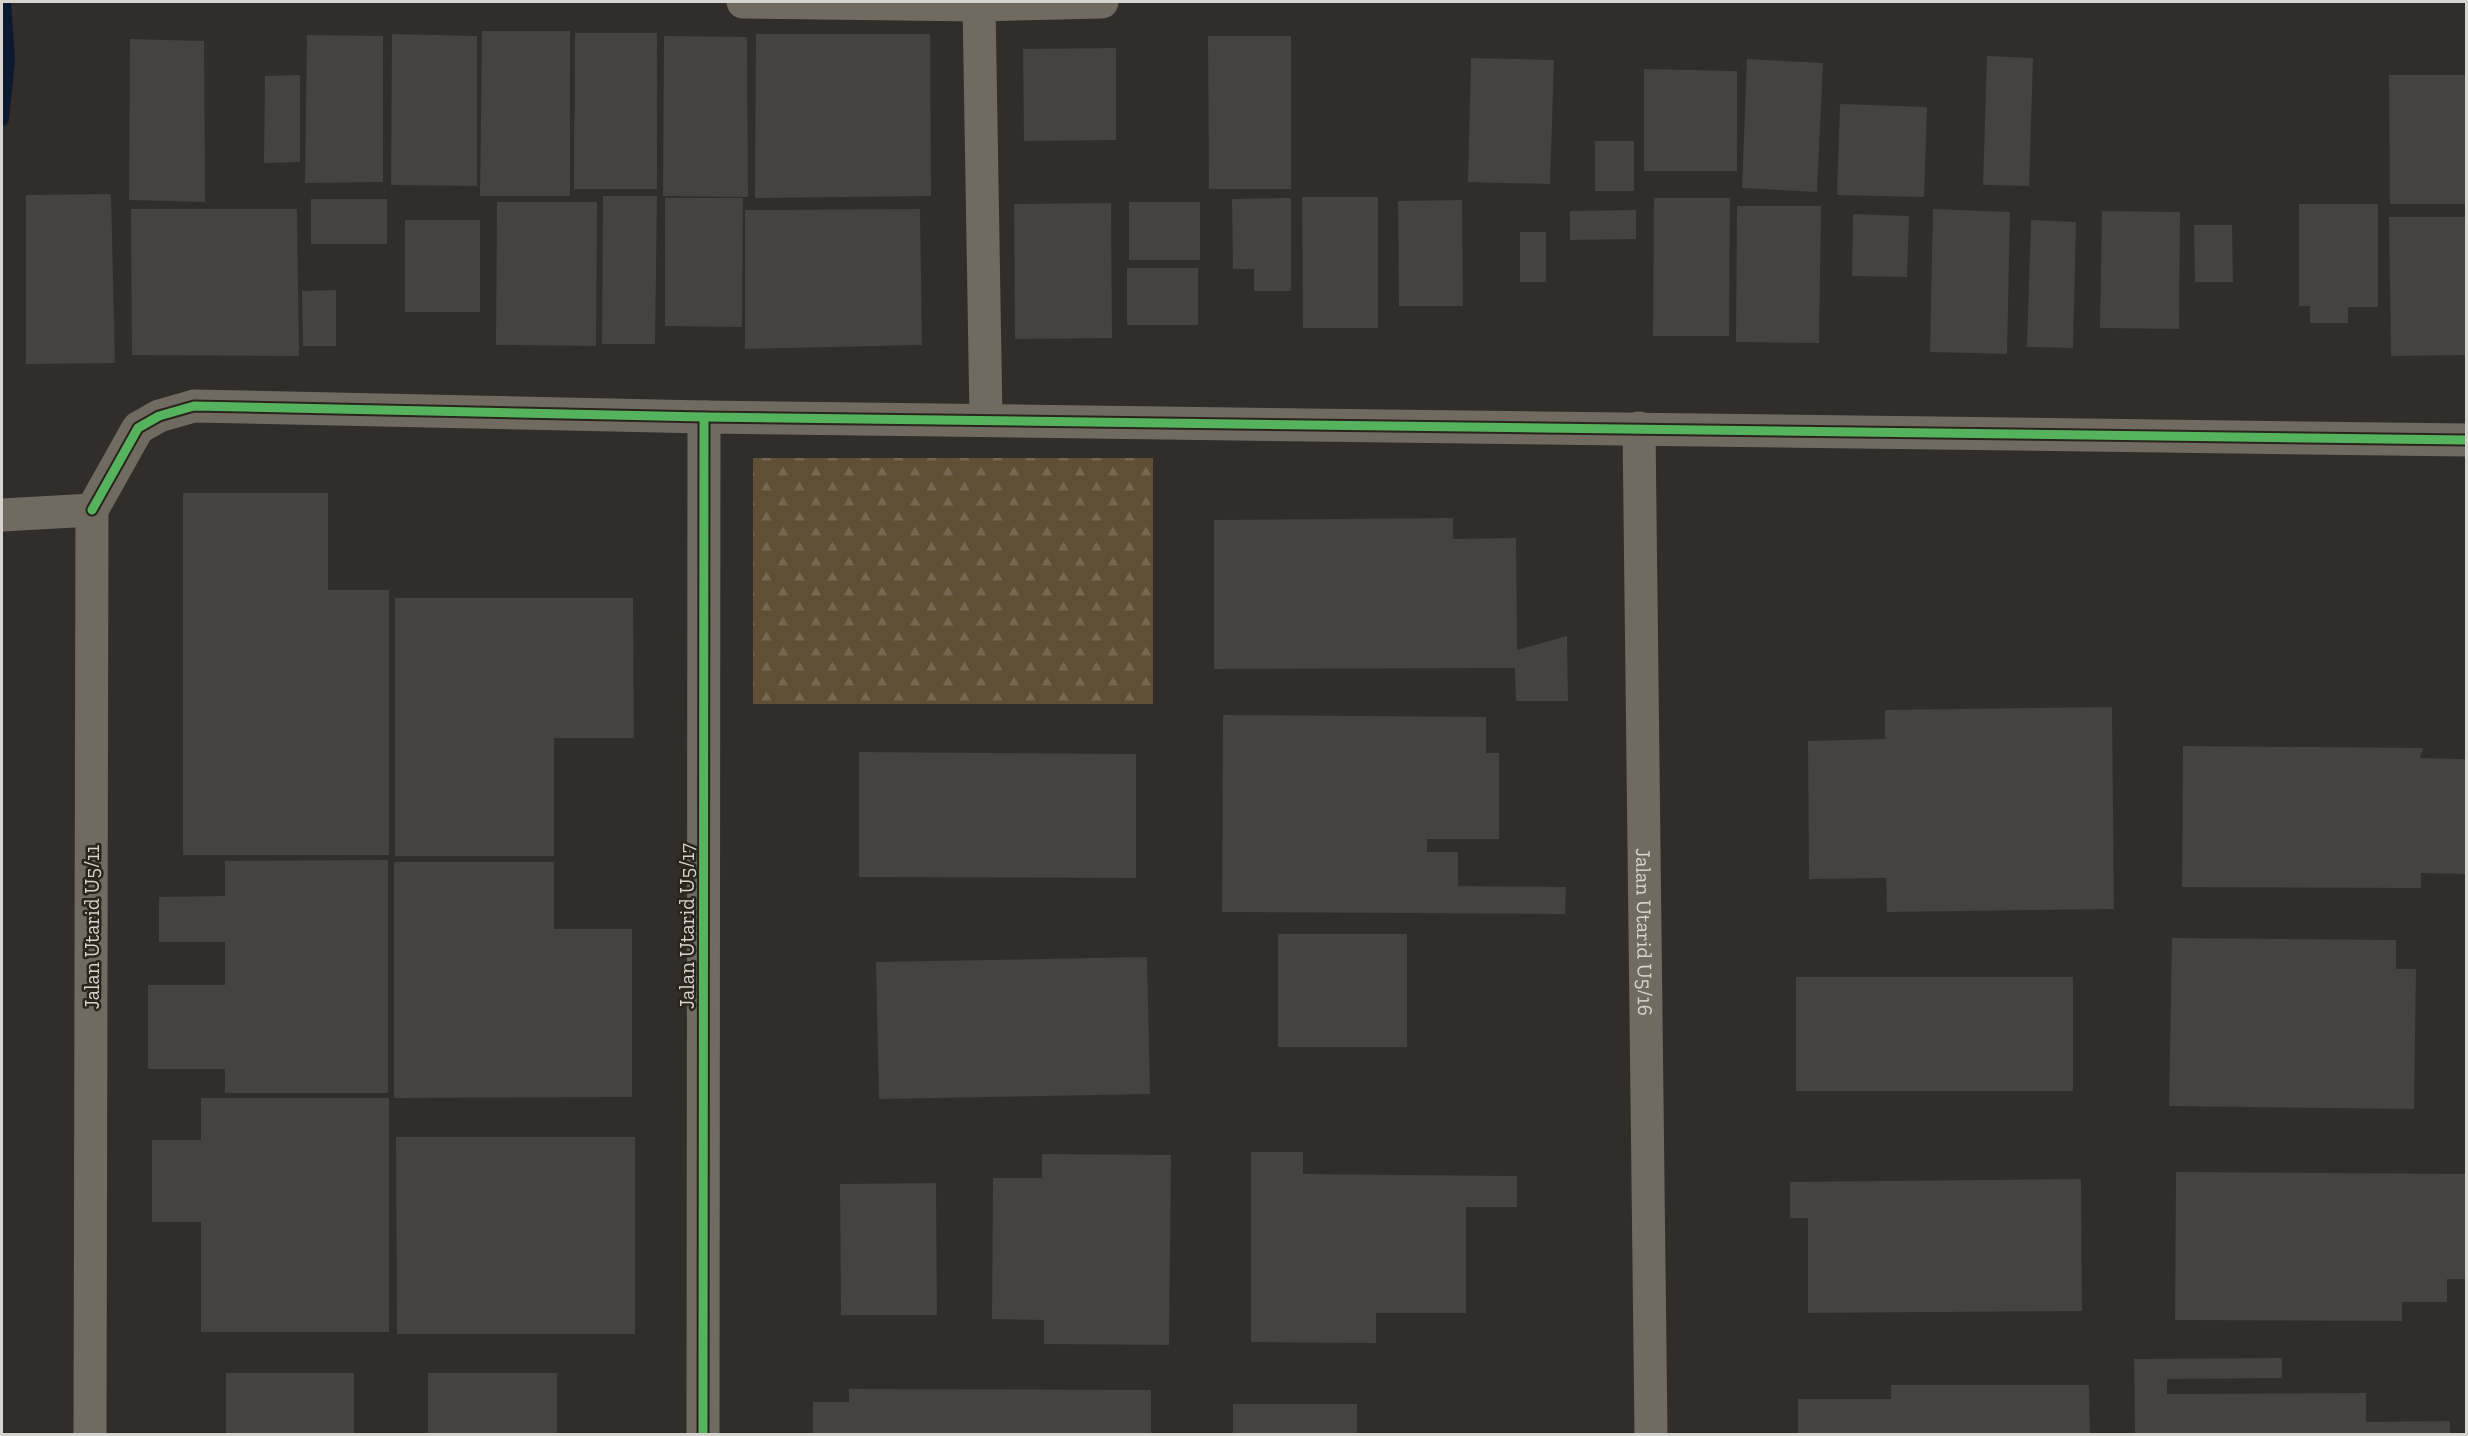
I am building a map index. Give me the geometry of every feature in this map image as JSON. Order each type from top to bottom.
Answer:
[{"type":"street","points":[[743,2],[979,5],[1102,2]]},
{"type":"street","points":[[979,5],[986,419]]},
{"type":"street","points":[[2,515],[92,510],[138,428],[159,416],[194,406],[704,417],[2466,440]]},
{"type":"street","name":"Jalan Utarid U5/17","points":[[703,1434],[704,417]]},
{"type":"street","name":"Jalan Utarid U5/16","points":[[1638,428],[1652,1434]]},
{"type":"street","name":"Jalan Utarid U5/11","points":[[90,1434],[92,510]]},
{"type":"green space","points":[[753,458],[1153,458],[1153,704],[753,704]]},
{"type":"building","points":[[482,31],[570,31],[570,196],[480,196]]},
{"type":"building","points":[[575,33],[657,33],[657,189],[574,189]]},
{"type":"building","points":[[392,34],[477,36],[477,186],[391,185]]},
{"type":"building","points":[[756,34],[930,34],[931,196],[755,198]]},
{"type":"building","points":[[307,35],[383,36],[383,182],[305,183]]},
{"type":"building","points":[[664,36],[747,37],[748,197],[663,196]]},
{"type":"building","points":[[1208,36],[1291,36],[1291,189],[1209,189]]},
{"type":"building","points":[[130,39],[204,41],[205,202],[129,200]]},
{"type":"building","points":[[1116,48],[1116,140],[1024,141],[1023,49]]},
{"type":"building","points":[[1987,56],[2033,58],[2029,186],[1983,185]]},
{"type":"building","points":[[1471,58],[1554,60],[1550,184],[1468,182]]},
{"type":"building","points":[[1747,59],[1823,63],[1817,192],[1742,188]]},
{"type":"building","points":[[1644,69],[1737,71],[1737,171],[1644,171]]},
{"type":"building","points":[[300,75],[300,162],[264,163],[265,76]]},
{"type":"building","points":[[2389,75],[2466,75],[2466,204],[2390,204]]},
{"type":"building","points":[[1840,104],[1927,107],[1924,197],[1837,195]]},
{"type":"building","points":[[1595,141],[1634,141],[1634,191],[1595,191]]},
{"type":"building","points":[[111,194],[115,363],[26,364],[26,195]]},
{"type":"building","points":[[603,196],[657,196],[655,344],[602,344]]},
{"type":"building","points":[[1302,197],[1378,197],[1378,328],[1303,328]]},
{"type":"building","points":[[665,198],[743,198],[742,327],[665,326]]},
{"type":"building","points":[[1291,198],[1291,291],[1254,291],[1254,269],[1233,269],[1232,199]]},
{"type":"building","points":[[1654,198],[1730,198],[1729,336],[1653,336]]},
{"type":"building","points":[[311,199],[387,199],[387,244],[311,244]]},
{"type":"building","points":[[1462,200],[1463,306],[1399,306],[1398,201]]},
{"type":"building","points":[[497,202],[597,202],[596,346],[496,345]]},
{"type":"building","points":[[1129,202],[1200,202],[1200,260],[1129,260]]},
{"type":"building","points":[[1111,203],[1112,338],[1015,339],[1014,204]]},
{"type":"building","points":[[2299,204],[2378,204],[2378,307],[2348,307],[2348,323],[2310,323],[2310,306],[2299,306]]},
{"type":"building","points":[[1737,206],[1821,206],[1819,343],[1736,342]]},
{"type":"building","points":[[131,209],[297,209],[299,356],[132,355]]},
{"type":"building","points":[[920,209],[922,345],[745,349],[745,210]]},
{"type":"building","points":[[1933,209],[2010,212],[2007,354],[1930,352]]},
{"type":"building","points":[[1636,210],[1636,239],[1570,240],[1570,211]]},
{"type":"building","points":[[2102,211],[2180,212],[2179,329],[2100,328]]},
{"type":"building","points":[[1853,214],[1909,216],[1907,277],[1852,276]]},
{"type":"building","points":[[2389,217],[2466,217],[2466,355],[2391,356]]},
{"type":"building","points":[[405,220],[480,220],[480,312],[405,312]]},
{"type":"building","points":[[2031,220],[2076,222],[2073,348],[2027,347]]},
{"type":"building","points":[[2194,225],[2232,225],[2233,282],[2195,282]]},
{"type":"building","points":[[1520,232],[1546,232],[1546,282],[1520,282]]},
{"type":"building","points":[[1127,268],[1198,268],[1198,325],[1127,325]]},
{"type":"building","points":[[336,290],[336,346],[303,346],[302,291]]},
{"type":"building","points":[[183,493],[328,493],[328,590],[389,590],[389,855],[183,855]]},
{"type":"building","points":[[1453,518],[1453,539],[1516,538],[1517,650],[1567,636],[1568,701],[1516,701],[1515,668],[1214,669],[1214,520]]},
{"type":"building","points":[[395,598],[633,598],[634,738],[554,738],[554,856],[395,856]]},
{"type":"building","points":[[2112,707],[2114,909],[1887,912],[1886,878],[1809,879],[1808,741],[1885,739],[1885,710]]},
{"type":"building","points":[[1223,715],[1486,717],[1486,753],[1499,753],[1499,839],[1427,839],[1427,852],[1458,852],[1458,886],[1566,887],[1565,914],[1222,912]]},
{"type":"building","points":[[2183,746],[2423,748],[2420,758],[2466,759],[2466,874],[2421,873],[2421,888],[2182,887]]},
{"type":"building","points":[[859,752],[1136,754],[1136,878],[859,877]]},
{"type":"building","points":[[388,860],[388,1093],[225,1093],[225,1069],[148,1069],[148,985],[225,985],[225,942],[159,942],[159,897],[225,896],[225,861]]},
{"type":"building","points":[[394,862],[554,862],[554,929],[632,929],[632,1097],[394,1098]]},
{"type":"building","points":[[1278,934],[1407,934],[1407,1047],[1278,1047]]},
{"type":"building","points":[[2172,938],[2396,940],[2396,969],[2416,969],[2414,1109],[2169,1106]]},
{"type":"building","points":[[1147,957],[1150,1094],[879,1099],[876,962]]},
{"type":"building","points":[[1796,977],[2073,977],[2073,1091],[1796,1091]]},
{"type":"building","points":[[201,1098],[389,1098],[389,1332],[201,1332],[201,1222],[152,1222],[152,1140],[201,1140]]},
{"type":"building","points":[[396,1137],[635,1137],[635,1334],[397,1334]]},
{"type":"building","points":[[1251,1152],[1303,1152],[1303,1174],[1517,1176],[1517,1207],[1466,1207],[1466,1313],[1376,1313],[1376,1343],[1251,1342]]},
{"type":"building","points":[[1042,1154],[1171,1155],[1169,1345],[1044,1344],[1044,1320],[992,1319],[993,1178],[1042,1178]]},
{"type":"building","points":[[2176,1172],[2466,1174],[2466,1279],[2447,1279],[2447,1302],[2402,1302],[2402,1321],[2175,1320]]},
{"type":"building","points":[[2081,1179],[2082,1311],[1808,1313],[1808,1218],[1790,1218],[1790,1182]]},
{"type":"building","points":[[936,1183],[937,1315],[841,1315],[840,1184]]},
{"type":"building","points":[[2282,1358],[2282,1378],[2167,1379],[2167,1394],[2366,1393],[2366,1422],[2450,1421],[2450,1434],[2135,1434],[2134,1359]]},
{"type":"building","points":[[226,1373],[354,1373],[354,1434],[226,1434]]},
{"type":"building","points":[[428,1373],[557,1373],[557,1434],[428,1434]]},
{"type":"building","points":[[1891,1385],[2089,1385],[2090,1434],[1798,1434],[1798,1399],[1891,1399]]},
{"type":"building","points":[[849,1389],[1151,1390],[1151,1434],[813,1434],[813,1402],[849,1402]]},
{"type":"building","points":[[1233,1404],[1357,1404],[1357,1434],[1233,1434]]},
{"type":"waterway","points":[[2,119],[8,60],[4,2]]},
{"type":"cycle path","points":[[92,510],[138,428],[159,416],[194,406],[704,417],[2466,440]]},
{"type":"cycle path","points":[[703,1434],[704,417]]}]
